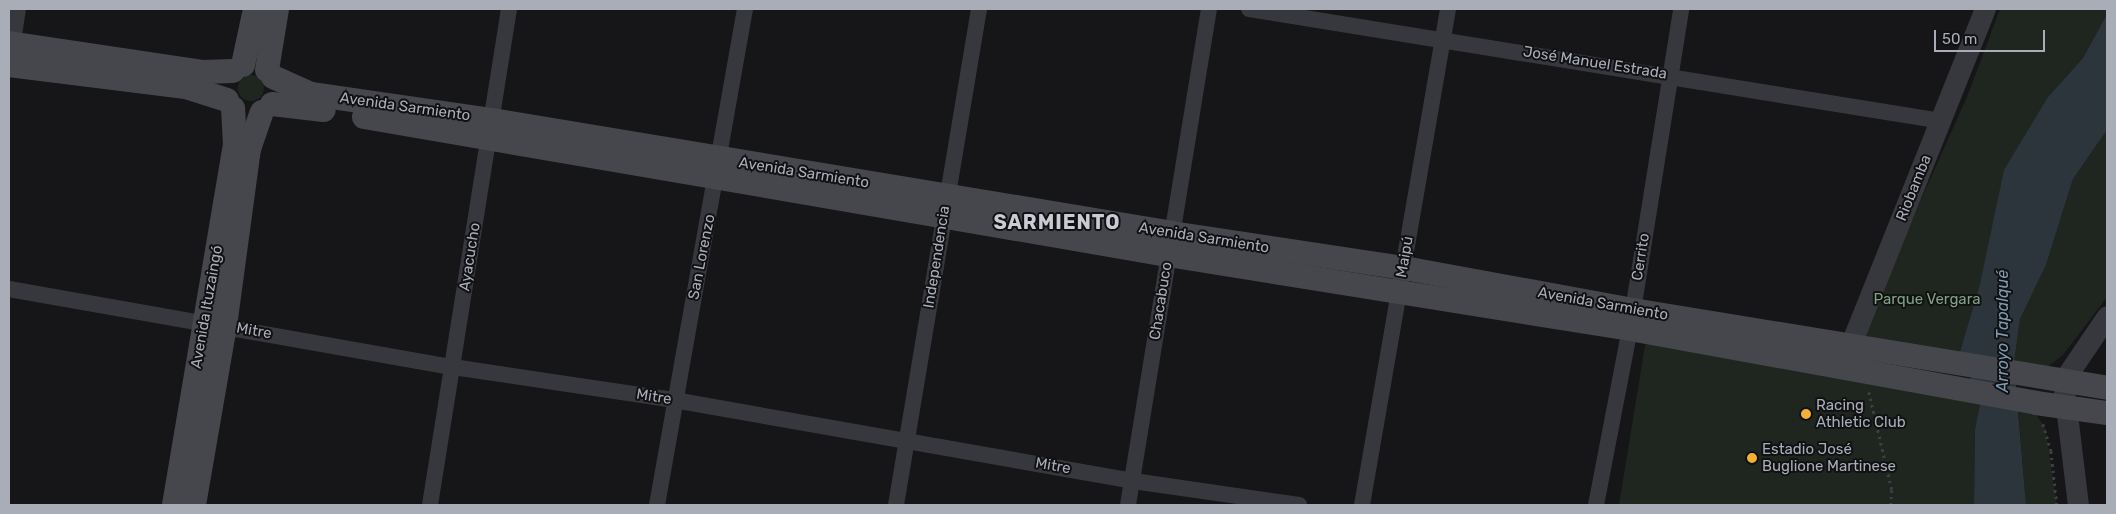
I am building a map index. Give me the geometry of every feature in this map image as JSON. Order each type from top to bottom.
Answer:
[{"type":"main road","points":[[230,104],[225,85],[238,68],[255,9]]},
{"type":"main road","points":[[10,57],[186,87],[230,104],[247,114],[267,108],[276,91],[270,74],[277,9]]},
{"type":"main road","points":[[10,57],[202,72],[238,68],[252,64],[270,74]]},
{"type":"main road","name":"Avenida Sarmiento","points":[[270,74],[311,94],[490,130],[1170,244],[1399,293],[1631,319]]},
{"type":"main road","name":"Avenida Ituzaingó","points":[[194,505],[235,146],[230,104]]},
{"type":"main road","name":"Avenida Sarmiento","points":[[267,108],[303,106],[490,130]]},
{"type":"main road","name":"Avenida Ituzaingó","points":[[174,505],[214,324],[249,149],[267,108]]},
{"type":"main road","name":"Avenida Sarmiento","points":[[1170,244],[1404,268],[1631,319],[1859,364],[2039,412],[2066,406],[2107,413]]},
{"type":"main road","name":"Avenida Sarmiento","points":[[1859,364],[1882,350],[2107,388]]},
{"type":"street","points":[[10,57],[18,9]]},
{"type":"street","name":"Ayacucho","points":[[430,505],[509,9]]},
{"type":"street","name":"San Lorenzo","points":[[657,505],[674,400],[719,169],[745,9]]},
{"type":"street","name":"Independencia","points":[[896,505],[979,9]]},
{"type":"street","name":"Chacabuco","points":[[1128,505],[1209,9]]},
{"type":"street","name":"José Manuel Estrada","points":[[1249,9],[1671,75],[1941,121]]},
{"type":"street","name":"Maipú","points":[[1362,505],[1448,9]]},
{"type":"street","name":"Cerrito","points":[[1596,505],[1631,319],[1681,9]]},
{"type":"street","name":"Riobamba","points":[[1859,364],[1941,121],[1985,9]]},
{"type":"street","name":"Mitre","points":[[9,289],[453,367],[674,400],[907,439],[1133,481],[1299,505]]},
{"type":"street","points":[[2078,505],[2066,406],[2053,379],[2107,316]]},
{"type":"path","points":[[1859,364],[1892,490],[1891,505]]},
{"type":"path","points":[[2039,412],[2051,451],[2057,505]]},
{"type":"green space","name":"Parque Vergara","points":[[2000,9],[2107,9],[2107,14],[2083,58],[2048,97],[1980,284],[1959,355],[1866,336],[1864,327],[1967,97]]},
{"type":"green space","points":[[251,75],[260,79],[264,88],[260,97],[251,101],[242,97],[238,88],[242,79]]},
{"type":"green space","name":"Parque Vergara","points":[[2107,130],[2107,297],[2063,355],[2047,367],[2014,363],[2020,319],[2046,265],[2073,179]]},
{"type":"green space","name":"Racing Athletic Club","points":[[1647,333],[1981,399],[1975,429],[1974,505],[1619,505]]},
{"type":"green space","points":[[2018,406],[2032,409],[2045,427],[2057,505],[2026,505]]},
{"type":"water","name":"Arroyo Tapalqué","points":[[2107,14],[2107,130],[2073,179],[2046,265],[2020,319],[2014,363],[2026,505],[1974,505],[1975,429],[1981,399],[1959,355],[1980,284],[2004,170],[2048,97],[2083,58]]},
{"type":"place","name":"Racing Athletic Club","points":[[1806,414]]},
{"type":"place","name":"Estadio José Buglione Martinese","points":[[1752,458]]},
{"type":"district","name":"SARMIENTO","points":[[1057,222]]}]
